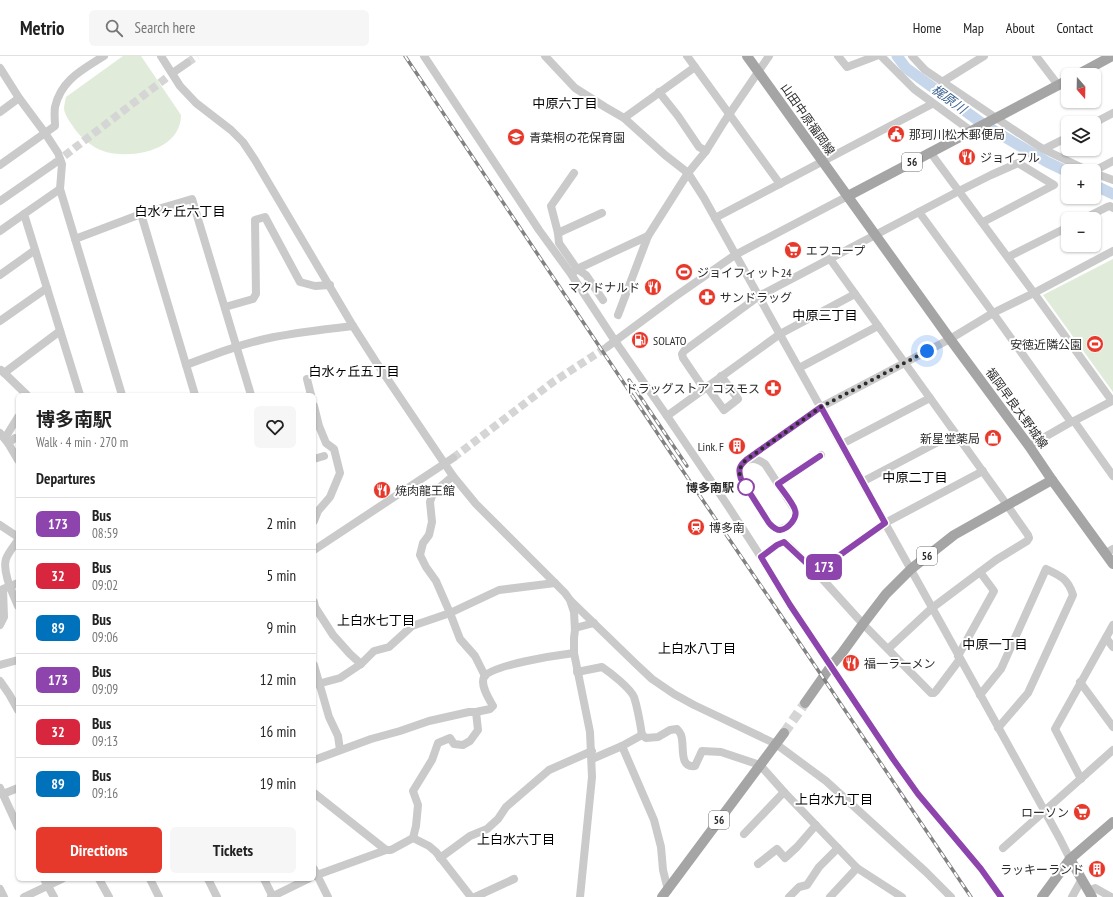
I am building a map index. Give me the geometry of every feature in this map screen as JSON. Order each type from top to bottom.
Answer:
[{"type":"main road","name":"山田中原福岡線","points":[[747,56],[848,196]]},
{"type":"main road","points":[[1090,68],[1112,56]]},
{"type":"main road","name":"56","points":[[848,196],[1061,84]]},
{"type":"main road","name":"福岡早良大野城線","points":[[848,196],[1052,480]]},
{"type":"main road","name":"56","points":[[805,704],[831,666],[886,594],[911,569],[954,535],[1052,480]]},
{"type":"main road","points":[[1052,480],[1109,551],[1113,564]]},
{"type":"main road","name":"56","points":[[665,893],[784,733]]},
{"type":"main road","points":[[1042,897],[1070,860],[1113,822]]},
{"type":"main road","points":[[1070,860],[1091,894]]},
{"type":"street","points":[[0,165],[55,126],[55,108],[60,93],[71,78],[104,56]]},
{"type":"street","points":[[161,56],[180,86],[196,103],[231,130],[243,142],[376,362],[444,464],[476,504],[565,593],[570,600],[652,679],[694,705],[776,744],[826,781],[951,897]]},
{"type":"street","points":[[424,56],[538,230],[574,272],[586,275],[603,300]]},
{"type":"street","points":[[545,56],[576,88],[624,118],[688,173],[696,185],[842,444],[998,728],[1067,850],[1070,860]]},
{"type":"street","points":[[687,56],[780,184]]},
{"type":"street","points":[[618,315],[648,236],[688,173],[706,151],[769,56]]},
{"type":"street","points":[[838,56],[847,67],[876,56]]},
{"type":"street","points":[[881,56],[914,89],[932,104],[974,130]]},
{"type":"street","points":[[912,56],[924,70],[995,119],[1044,149],[1075,164]]},
{"type":"street","points":[[942,82],[984,56]]},
{"type":"street","points":[[1036,56],[1058,85]]},
{"type":"street","points":[[174,72],[187,63]]},
{"type":"street","points":[[624,118],[695,67]]},
{"type":"street","points":[[0,68],[19,98],[58,153],[62,164],[60,189],[121,393]]},
{"type":"street","points":[[659,92],[678,116],[699,147],[706,151]]},
{"type":"street","points":[[0,112],[19,98]]},
{"type":"street","points":[[715,218],[932,104]]},
{"type":"street","points":[[1101,119],[1113,113]]},
{"type":"street","points":[[1044,149],[1061,140]]},
{"type":"street","points":[[930,152],[983,222],[1113,402],[1029,446]]},
{"type":"street","points":[[1101,168],[1113,161]]},
{"type":"street","points":[[0,201],[54,163]]},
{"type":"street","points":[[721,376],[738,399],[724,410],[683,358],[682,354],[759,296],[959,191],[1018,163],[1054,185],[983,222]]},
{"type":"street","points":[[574,173],[551,206],[558,233],[558,243],[574,272],[615,341],[728,506],[790,605],[881,741],[918,794],[981,869],[1001,897]]},
{"type":"street","points":[[1101,175],[1113,180]]},
{"type":"street","points":[[0,231],[60,189]]},
{"type":"street","points":[[607,347],[667,302],[735,255],[848,196]]},
{"type":"street","points":[[75,239],[141,214],[192,199],[250,393]]},
{"type":"street","points":[[1097,212],[1110,206],[1113,208]]},
{"type":"street","points":[[919,212],[1113,476]]},
{"type":"street","points":[[558,233],[602,213]]},
{"type":"street","points":[[24,214],[79,393]]},
{"type":"street","points":[[141,214],[194,393]]},
{"type":"street","points":[[225,307],[253,299],[256,294],[255,220],[265,217],[300,282],[315,286],[330,285]]},
{"type":"street","points":[[1008,258],[1061,231]]},
{"type":"street","points":[[574,272],[648,236]]},
{"type":"street","points":[[0,275],[35,250]]},
{"type":"street","points":[[768,444],[764,451],[763,458],[765,464],[795,510],[796,516],[794,521],[780,530],[774,528],[769,523],[741,479],[739,472],[740,465],[768,444],[821,407],[950,339],[994,313],[1113,251]]},
{"type":"street","points":[[830,259],[983,471],[1029,538],[1027,541],[996,560],[932,608],[888,649]]},
{"type":"street","points":[[0,321],[47,288]]},
{"type":"street","points":[[667,416],[780,334],[855,294]]},
{"type":"street","points":[[186,365],[236,347],[272,337],[353,326]]},
{"type":"street","points":[[799,368],[878,326]]},
{"type":"street","points":[[26,393],[2,371],[60,331]]},
{"type":"street","points":[[307,379],[310,393]]},
{"type":"street","points":[[842,444],[930,398]]},
{"type":"street","points":[[4,438],[16,420]]},
{"type":"street","points":[[316,516],[318,511],[330,497],[340,473],[334,449],[326,443],[317,427]]},
{"type":"street","points":[[862,482],[955,433]]},
{"type":"street","points":[[4,438],[16,438]]},
{"type":"street","points":[[4,438],[16,457]]},
{"type":"street","points":[[316,458],[324,456]]},
{"type":"street","points":[[778,484],[820,456]]},
{"type":"street","points":[[316,546],[453,458]]},
{"type":"street","points":[[746,460],[754,458],[765,464]]},
{"type":"street","points":[[816,572],[885,523],[983,471]]},
{"type":"street","points":[[453,476],[432,496],[430,502],[432,522],[429,535],[423,543],[420,555],[436,581],[460,639],[475,656],[485,676]]},
{"type":"street","points":[[0,526],[16,536]]},
{"type":"street","points":[[761,557],[777,545],[784,542],[816,572],[863,624],[931,693],[936,691],[959,657],[994,591],[980,572]]},
{"type":"street","points":[[16,543],[6,558],[5,567],[14,585],[16,596]]},
{"type":"street","points":[[980,695],[1001,669],[1046,570],[1059,575],[1068,583],[1073,595],[1028,693],[998,728]]},
{"type":"street","points":[[340,750],[338,736],[317,685],[340,678],[361,664],[374,651],[389,647],[412,626],[450,613],[499,590],[555,583]]},
{"type":"street","points":[[0,625],[4,617],[3,589],[14,585]]},
{"type":"street","points":[[570,600],[574,612],[574,653],[590,732],[592,755],[592,777],[580,897]]},
{"type":"street","points":[[316,607],[333,635],[361,664]]},
{"type":"street","points":[[575,628],[594,623]]},
{"type":"street","points":[[1081,779],[1055,728],[1113,625]]},
{"type":"street","points":[[1106,638],[1113,647]]},
{"type":"street","points":[[316,759],[429,721],[490,709],[493,706],[483,683],[485,676],[491,672],[524,661],[574,653]]},
{"type":"street","points":[[0,665],[16,661]]},
{"type":"street","points":[[577,672],[602,667],[611,672],[634,696],[642,735],[646,738],[658,737],[670,730],[678,729],[681,734],[684,757],[687,765],[690,767],[695,766],[702,751],[721,752],[760,765],[857,868],[902,897]]},
{"type":"street","points":[[0,681],[16,706]]},
{"type":"street","points":[[1080,682],[1113,727]]},
{"type":"street","points":[[316,873],[386,850],[391,850],[413,838],[418,805],[413,791],[432,760],[438,743],[450,738],[454,744],[463,745],[470,741],[478,730],[476,712]]},
{"type":"street","points":[[440,858],[470,836],[487,829],[498,820],[506,807],[549,770],[622,746],[642,735]]},
{"type":"street","points":[[622,746],[654,820],[660,847],[665,893]]},
{"type":"street","points":[[1003,848],[1113,750]]},
{"type":"street","points":[[16,788],[1,790],[16,823]]},
{"type":"street","points":[[744,834],[784,792]]},
{"type":"street","points":[[316,795],[386,850]]},
{"type":"street","points":[[764,862],[777,849],[785,858],[797,847],[816,825]]},
{"type":"street","points":[[413,838],[429,846],[436,852],[471,897]]},
{"type":"street","points":[[789,897],[799,887],[807,885],[819,867],[838,848]]},
{"type":"street","points":[[830,897],[857,868]]},
{"type":"street","points":[[316,875],[328,897]]},
{"type":"street","points":[[475,897],[514,879]]},
{"type":"street","points":[[1072,897],[1082,879]]},
{"type":"street","points":[[101,881],[109,897]]},
{"type":"street","points":[[151,881],[159,897]]},
{"type":"street","points":[[209,881],[217,897]]},
{"type":"street","points":[[265,881],[273,897],[304,881]]},
{"type":"street","points":[[24,897],[46,883],[54,897]]},
{"type":"street","points":[[1091,894],[1095,888],[1110,897]]},
{"type":"street","points":[[0,890],[4,897]]},
{"type":"green space","points":[[123,56],[141,56],[181,115],[179,127],[173,137],[163,145],[140,153],[114,154],[95,147],[83,139],[77,132],[67,117],[64,109],[66,97]]},
{"type":"green space","name":"安徳近隣公園","points":[[1113,259],[1113,392],[1043,295]]},
{"type":"waterway","name":"梶原川","points":[[897,56],[906,68],[983,124],[1061,169]]},
{"type":"waterway","name":"梶原川","points":[[1101,188],[1113,194]]},
{"type":"tunnel","points":[[187,63],[197,56]]},
{"type":"tunnel","points":[[55,163],[174,72]]},
{"type":"tunnel","points":[[453,458],[553,382],[607,347]]},
{"type":"tunnel","points":[[784,733],[805,703]]},
{"type":"railway","points":[[405,56],[670,452],[971,897]]},
{"type":"railway","points":[[629,380],[687,466]]},
{"type":"bus line","name":"173","points":[[820,456],[778,484],[795,510],[796,516],[794,521],[780,530],[774,528],[769,523],[741,479],[739,472],[740,465],[821,407],[885,523],[816,572],[784,542],[777,545],[761,557],[790,605],[893,759],[918,794],[981,869],[1001,897]]},
{"type":"place","name":"那珂川松木郵便局","points":[[896,134]]},
{"type":"place","name":"青葉桐の花保育園","points":[[516,137]]},
{"type":"place","name":"ジョイフル","points":[[967,157]]},
{"type":"place","name":"エフコープ","points":[[793,250]]},
{"type":"place","name":"ジョイフィット24","points":[[684,272]]},
{"type":"place","name":"マクドナルド","points":[[653,287]]},
{"type":"place","name":"サンドラッグ","points":[[707,297]]},
{"type":"place","name":"SOLATO","points":[[640,340]]},
{"type":"place","name":"安徳近隣公園","points":[[1095,344]]},
{"type":"place","name":"ドラッグストア コスモス","points":[[773,388]]},
{"type":"place","name":"新星堂薬局","points":[[993,438]]},
{"type":"place","name":"Link. F","points":[[737,446]]},
{"type":"place","name":"博多南駅","points":[[746,487]]},
{"type":"place","name":"焼肉龍王館","points":[[382,490]]},
{"type":"place","name":"博多南","points":[[696,527]]},
{"type":"place","name":"福一ラーメン","points":[[851,663]]},
{"type":"place","name":"ローソン","points":[[1082,812]]},
{"type":"place","name":"ラッキーランド","points":[[1097,869]]},
{"type":"district","name":"中原六丁目","points":[[565,103]]},
{"type":"district","name":"白水ヶ丘六丁目","points":[[180,211]]},
{"type":"district","name":"中原三丁目","points":[[825,315]]},
{"type":"district","name":"白水ヶ丘五丁目","points":[[354,371]]},
{"type":"district","name":"中原二丁目","points":[[915,477]]},
{"type":"district","name":"上白水七丁目","points":[[376,620]]},
{"type":"district","name":"中原一丁目","points":[[995,644]]},
{"type":"district","name":"上白水八丁目","points":[[697,648]]},
{"type":"district","name":"上白水九丁目","points":[[834,799]]},
{"type":"district","name":"上白水六丁目","points":[[516,839]]},
{"type":"route","points":[[746,487],[748,490],[741,479],[739,472],[740,465],[746,460],[821,407],[927,351]]}]
